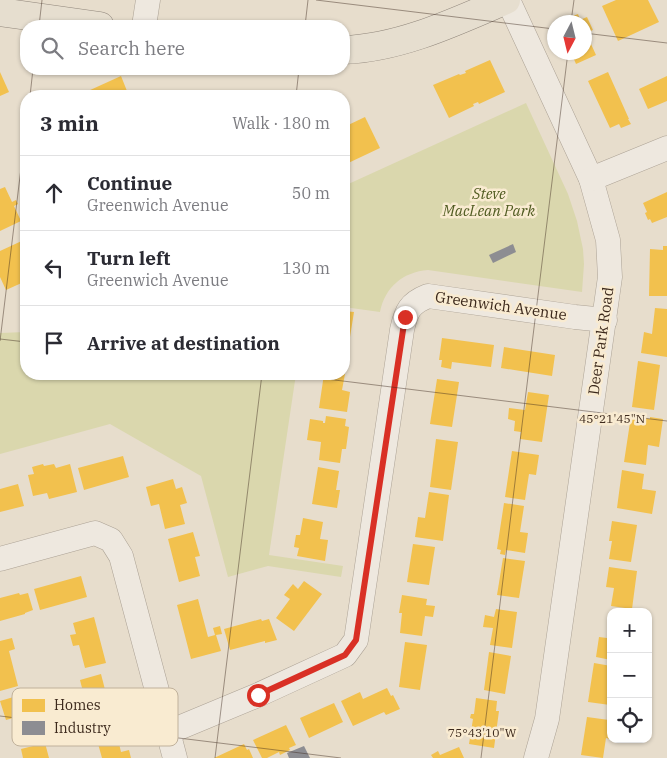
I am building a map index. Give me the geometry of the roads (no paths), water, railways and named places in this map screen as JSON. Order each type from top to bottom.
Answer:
[{"type":"main road","points":[[350,49],[406,39],[442,27],[507,0]]},
{"type":"main road","points":[[0,12],[57,20]]},
{"type":"street","points":[[145,20],[148,0]]},
{"type":"street","name":"Deer Park Road","points":[[507,0],[592,179],[608,240],[610,277],[547,719],[536,758]]},
{"type":"street","points":[[592,179],[667,148]]},
{"type":"street","name":"Greenwich Avenue","points":[[178,728],[258,695],[345,655],[356,640],[402,330],[410,307],[418,300],[428,296],[605,320]]},
{"type":"street","points":[[0,559],[95,533],[111,540],[121,556],[157,688]]},
{"type":"park label","name":"Steve MacLean Park","points":[[489,202]]}]
